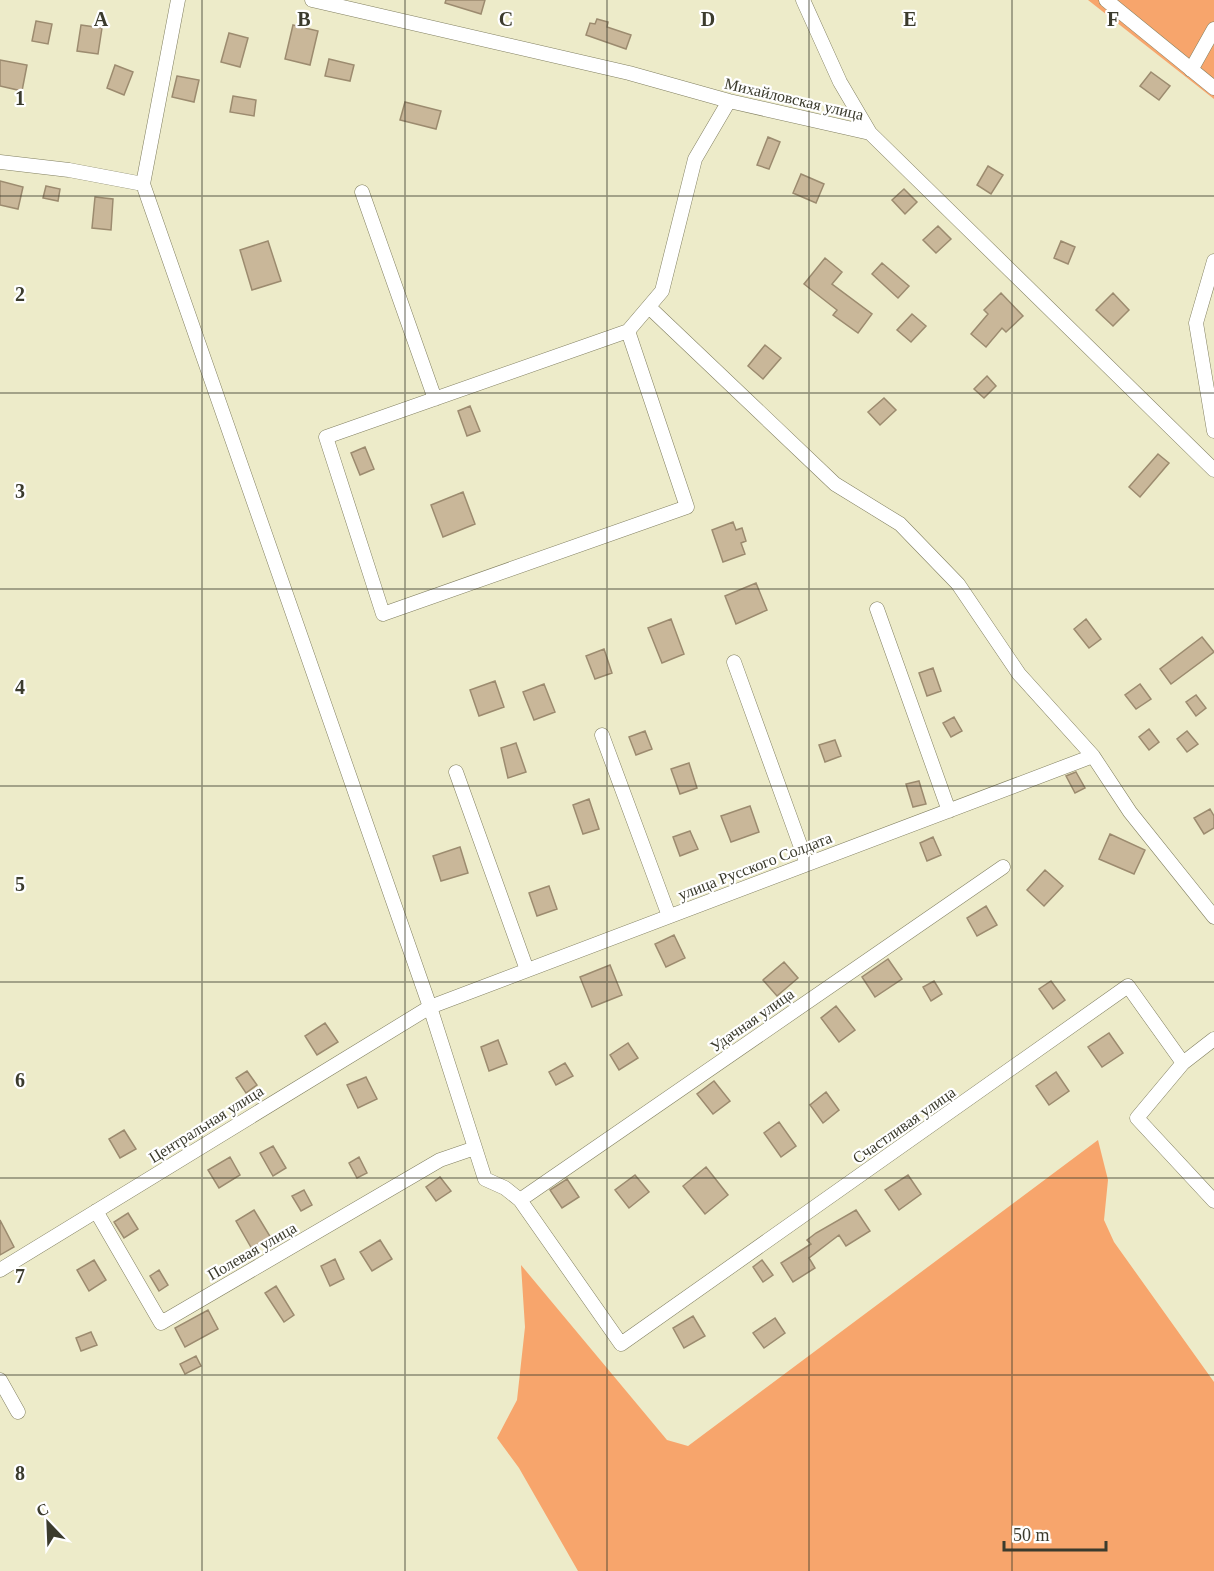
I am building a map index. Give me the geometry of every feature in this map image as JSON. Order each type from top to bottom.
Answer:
[{"type":"street","points":[[178,0],[142,184],[430,1007],[485,1179],[505,1188],[520,1200]]},
{"type":"street","name":"Михайловская улица","points":[[312,0],[629,73],[729,101],[870,133],[1214,470]]},
{"type":"street","points":[[803,0],[840,82],[870,133]]},
{"type":"street","points":[[1106,0],[1214,88]]},
{"type":"street","points":[[1191,69],[1214,29]]},
{"type":"street","points":[[628,331],[687,507],[383,614],[326,437],[628,331],[662,291],[695,159],[729,101]]},
{"type":"street","points":[[0,162],[69,170],[142,184]]},
{"type":"street","points":[[362,192],[435,399]]},
{"type":"street","points":[[1214,261],[1196,322],[1214,431]]},
{"type":"street","points":[[649,307],[836,484],[900,524],[957,584],[1019,674],[1093,756],[1130,812],[1214,917]]},
{"type":"street","points":[[877,609],[949,811]]},
{"type":"street","points":[[734,662],[807,864]]},
{"type":"street","points":[[602,735],[669,916]]},
{"type":"street","name":"улица Русского Солдата","points":[[430,1007],[1093,756]]},
{"type":"street","points":[[456,772],[527,970]]},
{"type":"street","name":"Удачная улица","points":[[520,1200],[1003,867]]},
{"type":"street","name":"Счастливая улица","points":[[520,1200],[621,1344],[1128,986],[1183,1063]]},
{"type":"street","name":"Центральная улица","points":[[0,1270],[430,1007]]},
{"type":"street","points":[[1214,1039],[1183,1063],[1137,1118],[1214,1201]]},
{"type":"street","name":"Полевая улица","points":[[96,1211],[161,1323],[440,1160],[476,1148]]},
{"type":"street","points":[[0,1380],[18,1412]]},
{"type":"shaded area","points":[[1088,0],[1214,0],[1214,99]]},
{"type":"shaded area","points":[[1098,1140],[1108,1180],[1104,1220],[1114,1242],[1214,1382],[1214,1571],[578,1571],[519,1468],[497,1438],[517,1400],[525,1327],[521,1265],[667,1440],[688,1446]]},
{"type":"building","points":[[446,0],[485,0],[481,14],[445,3]]},
{"type":"building","points":[[597,19],[608,22],[607,27],[631,35],[626,49],[586,35],[590,23],[595,24]]},
{"type":"building","points":[[36,21],[52,24],[48,44],[32,41]]},
{"type":"building","points":[[81,25],[102,28],[98,54],[77,51]]},
{"type":"building","points":[[293,25],[318,31],[310,65],[285,59]]},
{"type":"building","points":[[229,33],[248,38],[240,67],[221,62]]},
{"type":"building","points":[[329,59],[354,65],[350,81],[325,76]]},
{"type":"building","points":[[0,60],[27,65],[22,91],[0,86]]},
{"type":"building","points":[[115,65],[133,72],[124,95],[107,88]]},
{"type":"building","points":[[1151,72],[1170,86],[1159,100],[1140,86]]},
{"type":"building","points":[[177,76],[199,80],[194,102],[172,97]]},
{"type":"building","points":[[233,96],[256,100],[254,116],[230,112]]},
{"type":"building","points":[[405,102],[441,111],[436,129],[400,120]]},
{"type":"building","points":[[768,137],[780,142],[769,169],[757,165]]},
{"type":"building","points":[[988,166],[1003,175],[991,194],[977,185]]},
{"type":"building","points":[[801,174],[824,184],[816,203],[793,193]]},
{"type":"building","points":[[0,181],[23,187],[18,209],[0,205]]},
{"type":"building","points":[[46,186],[60,189],[58,201],[43,198]]},
{"type":"building","points":[[904,189],[917,202],[905,214],[892,200]]},
{"type":"building","points":[[95,197],[113,199],[111,230],[92,228]]},
{"type":"building","points":[[938,226],[951,239],[936,253],[923,240]]},
{"type":"building","points":[[268,241],[281,281],[252,290],[240,250]]},
{"type":"building","points":[[1061,241],[1075,247],[1068,264],[1054,258]]},
{"type":"building","points":[[825,258],[842,272],[832,284],[872,314],[858,333],[833,315],[837,310],[804,284]]},
{"type":"building","points":[[882,263],[909,286],[898,298],[872,274]]},
{"type":"building","points":[[1001,293],[1023,316],[1006,332],[1002,328],[986,347],[971,334],[988,314],[984,310]]},
{"type":"building","points":[[1113,293],[1129,310],[1113,326],[1096,310]]},
{"type":"building","points":[[912,314],[926,326],[911,342],[897,330]]},
{"type":"building","points":[[765,345],[781,358],[763,379],[748,366]]},
{"type":"building","points":[[987,376],[996,386],[984,398],[974,389]]},
{"type":"building","points":[[884,398],[896,410],[880,425],[868,412]]},
{"type":"building","points":[[470,406],[480,431],[467,436],[458,411]]},
{"type":"building","points":[[365,447],[374,469],[360,475],[351,453]]},
{"type":"building","points":[[1158,454],[1169,463],[1140,497],[1129,487]]},
{"type":"building","points":[[463,492],[475,524],[443,537],[431,505]]},
{"type":"building","points":[[733,522],[736,530],[742,528],[746,541],[741,543],[745,554],[723,562],[712,530]]},
{"type":"building","points":[[756,583],[767,610],[736,624],[725,596]]},
{"type":"building","points":[[671,619],[684,654],[662,663],[648,628]]},
{"type":"building","points":[[1086,619],[1101,639],[1089,648],[1074,629]]},
{"type":"building","points":[[1202,637],[1214,652],[1171,684],[1160,669]]},
{"type":"building","points":[[604,649],[612,673],[595,679],[586,656]]},
{"type":"building","points":[[933,668],[941,691],[927,696],[919,673]]},
{"type":"building","points":[[495,681],[504,707],[479,716],[470,690]]},
{"type":"building","points":[[544,684],[555,712],[534,720],[523,692]]},
{"type":"building","points":[[1140,684],[1151,699],[1136,709],[1125,695]]},
{"type":"building","points":[[1196,695],[1206,708],[1196,716],[1186,702]]},
{"type":"building","points":[[954,717],[962,731],[951,737],[943,723]]},
{"type":"building","points":[[1149,729],[1159,742],[1149,750],[1139,737]]},
{"type":"building","points":[[645,731],[652,749],[636,755],[629,737]]},
{"type":"building","points":[[1187,731],[1198,744],[1187,752],[1177,739]]},
{"type":"building","points":[[835,740],[841,756],[825,762],[819,745]]},
{"type":"building","points":[[516,743],[526,772],[508,778],[501,748]]},
{"type":"building","points":[[689,763],[697,788],[680,794],[671,769]]},
{"type":"building","points":[[1076,772],[1085,788],[1075,793],[1066,776]]},
{"type":"building","points":[[919,781],[926,804],[913,807],[906,784]]},
{"type":"building","points":[[589,799],[599,829],[583,834],[573,805]]},
{"type":"building","points":[[750,806],[759,832],[731,842],[721,816]]},
{"type":"building","points":[[1210,809],[1214,816],[1214,828],[1204,834],[1194,818]]},
{"type":"building","points":[[690,831],[698,849],[680,856],[673,837]]},
{"type":"building","points":[[1110,834],[1145,850],[1134,874],[1099,859]]},
{"type":"building","points":[[933,837],[941,855],[927,861],[920,843]]},
{"type":"building","points":[[460,847],[468,873],[441,881],[433,856]]},
{"type":"building","points":[[1045,870],[1063,886],[1044,906],[1027,890]]},
{"type":"building","points":[[549,886],[557,909],[537,916],[529,893]]},
{"type":"building","points":[[986,906],[997,925],[977,936],[967,918]]},
{"type":"building","points":[[674,935],[685,958],[666,967],[655,944]]},
{"type":"building","points":[[888,959],[902,979],[875,997],[862,977]]},
{"type":"building","points":[[784,962],[798,978],[777,996],[763,980]]},
{"type":"building","points":[[610,965],[622,995],[592,1007],[580,977]]},
{"type":"building","points":[[934,981],[942,994],[931,1001],[923,987]]},
{"type":"building","points":[[1051,981],[1065,1000],[1053,1009],[1039,989]]},
{"type":"building","points":[[836,1006],[855,1030],[839,1042],[821,1018]]},
{"type":"building","points":[[325,1023],[338,1042],[317,1055],[305,1036]]},
{"type":"building","points":[[1109,1033],[1123,1053],[1102,1067],[1088,1047]]},
{"type":"building","points":[[498,1040],[507,1064],[489,1071],[481,1047]]},
{"type":"building","points":[[628,1043],[638,1058],[619,1070],[610,1055]]},
{"type":"building","points":[[565,1063],[573,1076],[556,1085],[549,1072]]},
{"type":"building","points":[[247,1071],[257,1085],[246,1093],[236,1078]]},
{"type":"building","points":[[1056,1072],[1069,1091],[1049,1105],[1036,1086]]},
{"type":"building","points":[[366,1077],[377,1099],[358,1108],[347,1085]]},
{"type":"building","points":[[714,1081],[730,1101],[713,1114],[697,1094]]},
{"type":"building","points":[[826,1092],[839,1110],[823,1123],[810,1105]]},
{"type":"building","points":[[779,1122],[796,1146],[781,1157],[764,1133]]},
{"type":"building","points":[[124,1130],[136,1149],[120,1158],[109,1139]]},
{"type":"building","points":[[273,1146],[286,1168],[273,1176],[260,1153]]},
{"type":"building","points":[[230,1157],[240,1175],[219,1188],[208,1170]]},
{"type":"building","points":[[359,1157],[367,1173],[357,1178],[349,1163]]},
{"type":"building","points":[[706,1167],[728,1195],[705,1214],[683,1186]]},
{"type":"building","points":[[635,1175],[649,1192],[629,1208],[615,1190]]},
{"type":"building","points":[[908,1175],[921,1194],[899,1210],[885,1190]]},
{"type":"building","points":[[440,1177],[451,1191],[436,1201],[426,1187]]},
{"type":"building","points":[[567,1179],[579,1197],[562,1208],[550,1190]]},
{"type":"building","points":[[304,1190],[312,1205],[301,1211],[292,1196]]},
{"type":"building","points":[[254,1210],[271,1238],[252,1249],[236,1221]]},
{"type":"building","points":[[856,1210],[870,1231],[846,1246],[839,1235],[809,1258],[815,1268],[793,1282],[781,1263],[811,1244],[807,1240],[816,1233]]},
{"type":"building","points":[[128,1213],[138,1229],[124,1238],[114,1222]]},
{"type":"building","points":[[0,1220],[14,1247],[0,1255]]},
{"type":"building","points":[[380,1240],[392,1259],[372,1271],[360,1252]]},
{"type":"building","points":[[335,1259],[344,1279],[330,1286],[321,1266]]},
{"type":"building","points":[[94,1260],[106,1280],[89,1291],[77,1270]]},
{"type":"building","points":[[762,1260],[773,1275],[763,1282],[753,1267]]},
{"type":"building","points":[[159,1270],[168,1285],[159,1291],[150,1276]]},
{"type":"building","points":[[276,1286],[294,1315],[284,1322],[265,1293]]},
{"type":"building","points":[[208,1310],[218,1329],[185,1347],[175,1328]]},
{"type":"building","points":[[693,1316],[705,1336],[684,1348],[673,1328]]},
{"type":"building","points":[[775,1318],[785,1333],[764,1348],[753,1333]]},
{"type":"building","points":[[91,1332],[97,1345],[81,1351],[76,1338]]},
{"type":"building","points":[[196,1356],[201,1366],[185,1374],[180,1364]]}]
